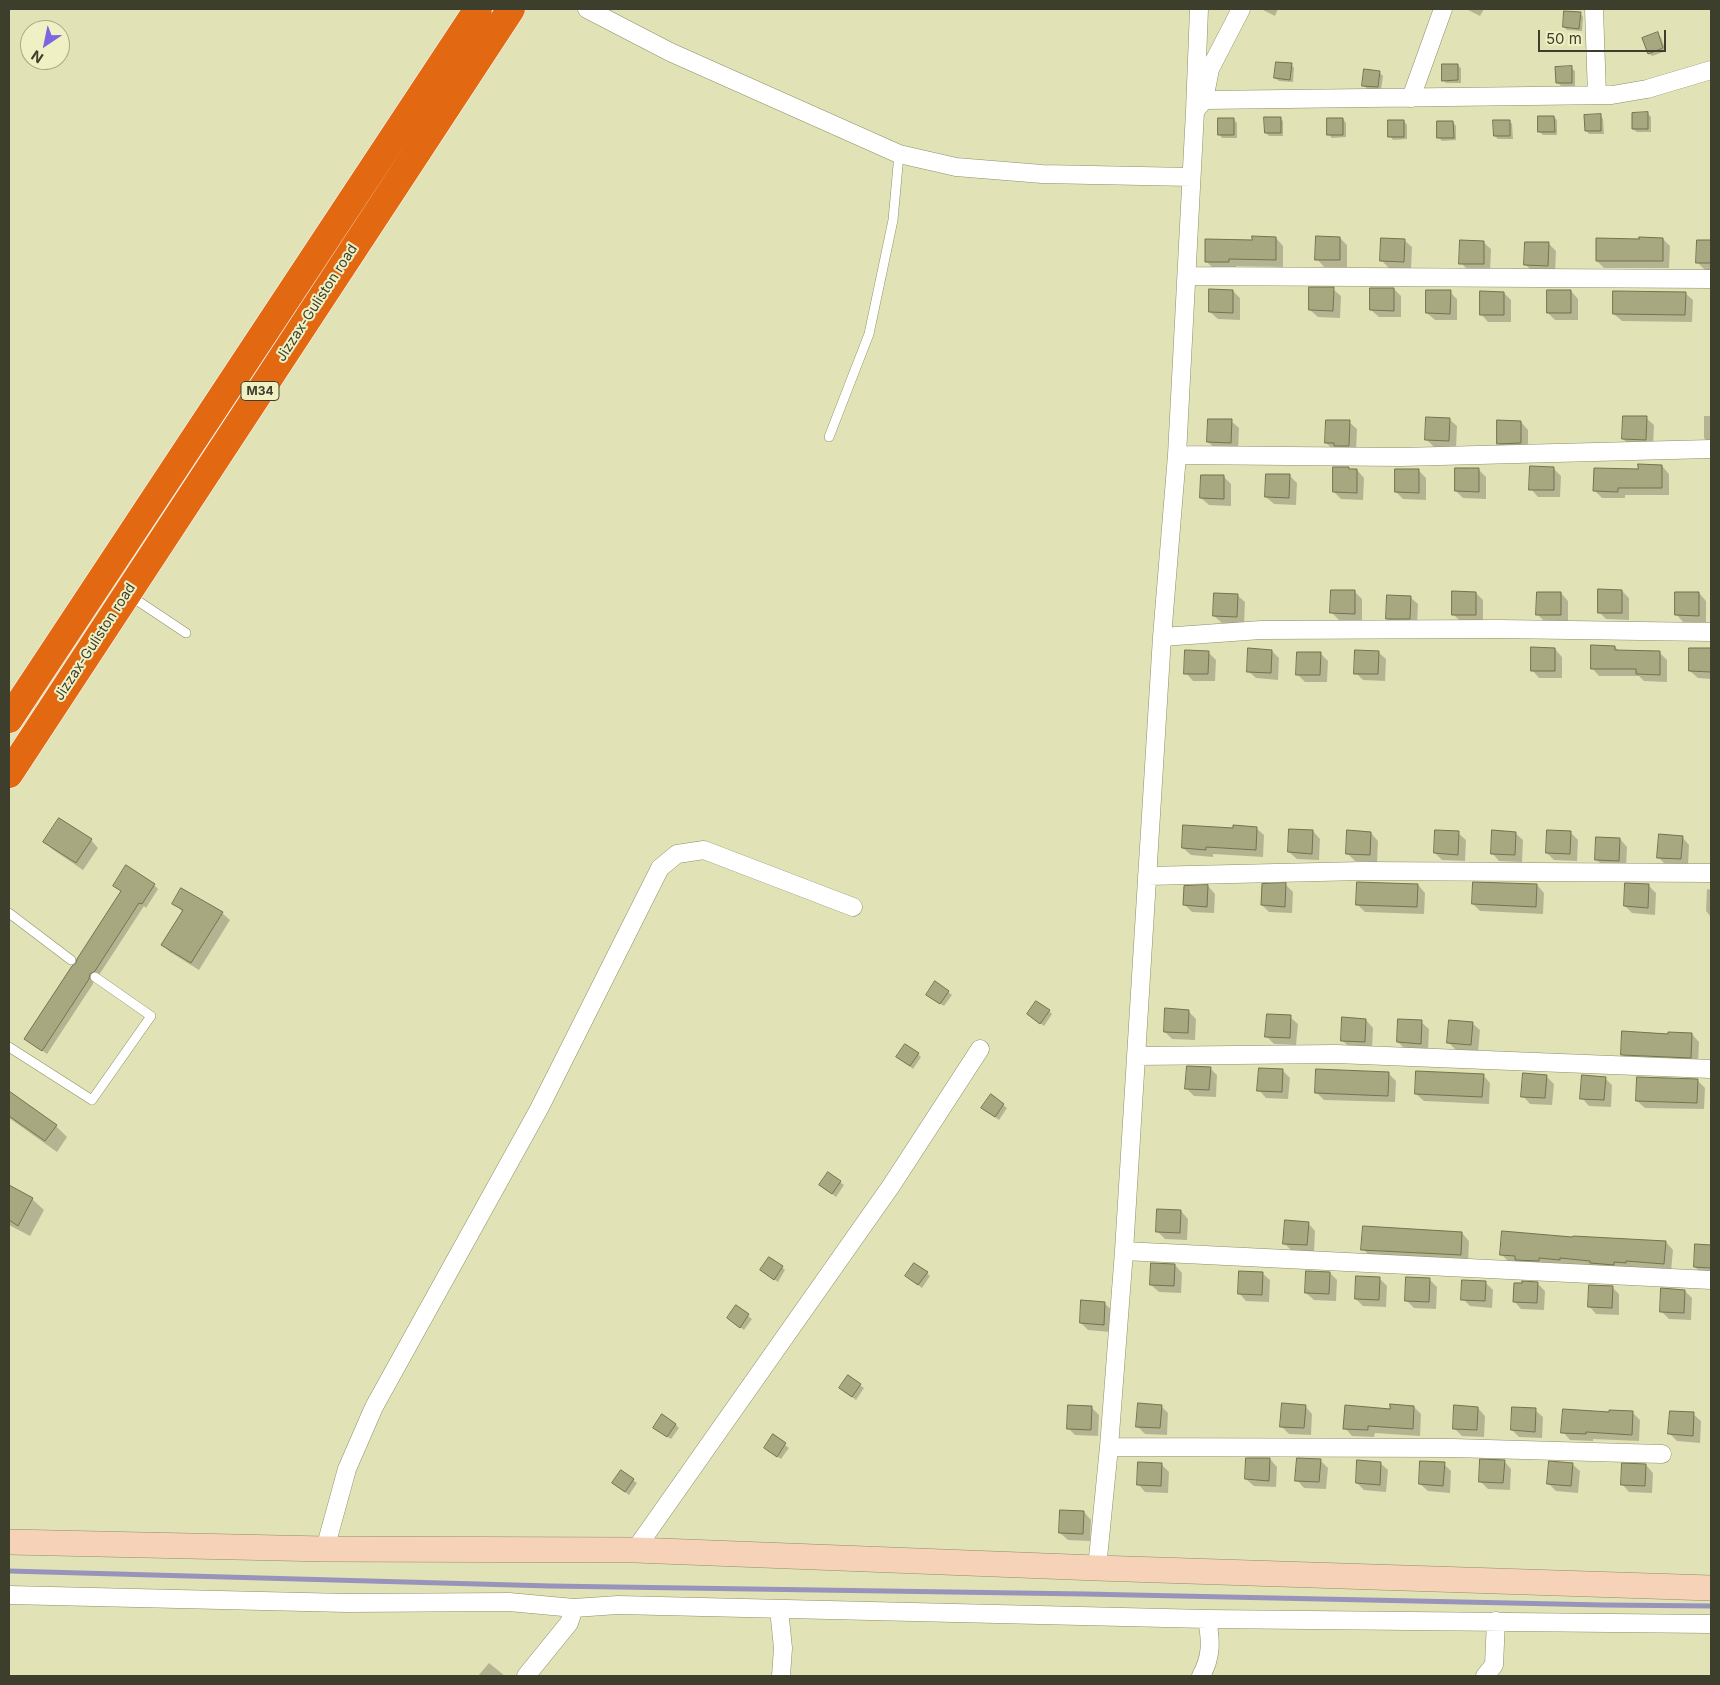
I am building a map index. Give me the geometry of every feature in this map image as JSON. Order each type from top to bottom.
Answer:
[{"type":"highway","name":"Jizzax-Guliston road","points":[[9,719],[478,9]]},
{"type":"highway","name":"Jizzax-Guliston road","points":[[12,774],[127,594],[511,9]]},
{"type":"highway","points":[[102,578],[127,594]]},
{"type":"street","points":[[586,9],[679,56],[899,154],[956,167],[1042,174],[1191,177]]},
{"type":"street","points":[[1097,1568],[1109,1447],[1124,1252],[1162,637],[1177,455],[1191,177],[1199,106],[1199,9]]},
{"type":"street","points":[[1199,106],[1210,69],[1241,9]]},
{"type":"street","points":[[1411,98],[1443,9]]},
{"type":"street","points":[[1594,9],[1598,95]]},
{"type":"street","points":[[1199,106],[1411,98],[1598,95],[1647,89],[1711,70]]},
{"type":"street","points":[[1186,276],[1711,279]]},
{"type":"street","points":[[1177,455],[1402,457],[1711,449]]},
{"type":"street","points":[[1162,637],[1261,630],[1499,629],[1711,632]]},
{"type":"street","points":[[325,1549],[347,1469],[374,1408],[539,1109],[660,868],[677,854],[704,850],[853,907]]},
{"type":"street","points":[[1147,876],[1362,871],[1711,872]]},
{"type":"street","points":[[635,1550],[891,1186],[980,1049]]},
{"type":"street","points":[[1136,1056],[1336,1054],[1711,1069]]},
{"type":"street","points":[[1124,1252],[1711,1280]]},
{"type":"street","points":[[1109,1447],[1454,1448],[1662,1454]]},
{"type":"street","points":[[9,1542],[325,1549],[635,1550],[1097,1568],[1711,1588]]},
{"type":"street","points":[[9,1595],[347,1603],[509,1602],[574,1608],[618,1605],[1207,1619],[1711,1624]]},
{"type":"street","points":[[526,1676],[569,1623],[574,1608]]},
{"type":"street","points":[[779,1609],[783,1648],[781,1676]]},
{"type":"street","points":[[1200,1676],[1206,1667],[1211,1641],[1207,1619]]},
{"type":"street","points":[[1485,1676],[1494,1665],[1496,1621]]},
{"type":"lane","points":[[829,437],[869,334],[893,220],[899,154]]},
{"type":"lane","points":[[127,594],[186,633]]},
{"type":"lane","points":[[9,913],[71,960]]},
{"type":"lane","points":[[9,1047],[92,1100],[151,1016],[95,977]]},
{"type":"building","points":[[1564,11],[1581,12],[1579,29],[1563,27]]},
{"type":"building","points":[[1658,32],[1663,48],[1648,54],[1642,38]]},
{"type":"building","points":[[1276,62],[1292,63],[1290,80],[1274,78]]},
{"type":"building","points":[[1442,64],[1458,64],[1458,80],[1442,81]]},
{"type":"building","points":[[1572,66],[1572,83],[1556,83],[1555,67]]},
{"type":"building","points":[[1364,69],[1380,71],[1378,87],[1362,86]]},
{"type":"building","points":[[1648,112],[1648,129],[1632,129],[1632,113]]},
{"type":"building","points":[[1601,114],[1601,131],[1585,131],[1584,115]]},
{"type":"building","points":[[1538,116],[1554,116],[1555,132],[1538,132]]},
{"type":"building","points":[[1264,117],[1281,117],[1281,133],[1265,133]]},
{"type":"building","points":[[1218,118],[1234,118],[1234,135],[1218,135]]},
{"type":"building","points":[[1327,118],[1343,118],[1343,135],[1327,135]]},
{"type":"building","points":[[1388,120],[1404,120],[1404,137],[1388,137]]},
{"type":"building","points":[[1493,120],[1510,120],[1510,136],[1494,136]]},
{"type":"building","points":[[1437,121],[1453,121],[1454,138],[1437,138]]},
{"type":"building","points":[[1252,236],[1276,237],[1276,260],[1229,259],[1229,262],[1205,262],[1205,239],[1252,240]]},
{"type":"building","points":[[1316,236],[1340,237],[1340,260],[1315,260]]},
{"type":"building","points":[[1639,237],[1663,238],[1663,261],[1596,261],[1596,238],[1639,239]]},
{"type":"building","points":[[1381,238],[1405,239],[1404,262],[1380,261]]},
{"type":"building","points":[[1460,240],[1484,241],[1484,264],[1459,264]]},
{"type":"building","points":[[1697,240],[1711,240],[1711,263],[1696,263]]},
{"type":"building","points":[[1525,242],[1549,242],[1548,266],[1524,265]]},
{"type":"building","points":[[1309,287],[1334,287],[1333,311],[1309,310]]},
{"type":"building","points":[[1370,288],[1394,288],[1394,311],[1370,310]]},
{"type":"building","points":[[1209,289],[1233,290],[1233,313],[1209,312]]},
{"type":"building","points":[[1426,290],[1451,290],[1450,314],[1426,313]]},
{"type":"building","points":[[1547,290],[1571,290],[1571,313],[1547,313]]},
{"type":"building","points":[[1480,291],[1504,292],[1504,315],[1480,315]]},
{"type":"building","points":[[1613,291],[1686,292],[1685,315],[1613,314]]},
{"type":"building","points":[[1623,416],[1647,416],[1646,440],[1622,439]]},
{"type":"building","points":[[1426,417],[1450,418],[1449,441],[1425,440]]},
{"type":"building","points":[[1208,419],[1232,419],[1231,443],[1207,442]]},
{"type":"building","points":[[1326,420],[1350,420],[1349,446],[1334,446],[1334,443],[1325,443]]},
{"type":"building","points":[[1497,420],[1521,421],[1521,443],[1497,444]]},
{"type":"building","points":[[1638,464],[1662,465],[1662,488],[1618,488],[1618,492],[1593,491],[1594,468],[1638,469]]},
{"type":"building","points":[[1530,466],[1554,467],[1554,490],[1529,490]]},
{"type":"building","points":[[1333,467],[1357,469],[1357,493],[1333,492]]},
{"type":"building","points":[[1455,468],[1479,468],[1479,492],[1455,491]]},
{"type":"building","points":[[1395,469],[1419,469],[1419,493],[1395,492]]},
{"type":"building","points":[[1266,474],[1290,474],[1289,498],[1265,497]]},
{"type":"building","points":[[1201,475],[1224,475],[1224,499],[1200,498]]},
{"type":"building","points":[[1598,589],[1622,590],[1622,613],[1598,613]]},
{"type":"building","points":[[1331,590],[1355,590],[1355,614],[1330,613]]},
{"type":"building","points":[[1452,591],[1476,592],[1476,615],[1452,615]]},
{"type":"building","points":[[1537,592],[1561,592],[1561,615],[1536,615]]},
{"type":"building","points":[[1675,592],[1699,592],[1699,616],[1675,615]]},
{"type":"building","points":[[1214,593],[1238,594],[1237,617],[1213,616]]},
{"type":"building","points":[[1387,595],[1411,596],[1410,619],[1386,619]]},
{"type":"building","points":[[1591,645],[1615,646],[1615,650],[1660,651],[1660,675],[1636,674],[1636,669],[1591,669]]},
{"type":"building","points":[[1531,647],[1555,648],[1555,671],[1531,671]]},
{"type":"building","points":[[1248,648],[1272,650],[1271,673],[1247,672]]},
{"type":"building","points":[[1689,648],[1711,648],[1711,672],[1689,671]]},
{"type":"building","points":[[1185,650],[1209,651],[1208,674],[1184,674]]},
{"type":"building","points":[[1355,650],[1379,651],[1378,674],[1354,674]]},
{"type":"building","points":[[1297,652],[1321,652],[1320,675],[1296,675]]},
{"type":"building","points":[[59,818],[92,839],[76,863],[43,842]]},
{"type":"building","points":[[1183,825],[1233,828],[1233,825],[1257,827],[1256,850],[1206,847],[1206,850],[1182,848]]},
{"type":"building","points":[[1289,829],[1313,830],[1312,854],[1288,852]]},
{"type":"building","points":[[1347,830],[1371,832],[1370,855],[1346,854]]},
{"type":"building","points":[[1435,830],[1459,831],[1458,855],[1434,853]]},
{"type":"building","points":[[1492,830],[1516,832],[1515,855],[1491,854]]},
{"type":"building","points":[[1547,830],[1571,831],[1570,854],[1546,853]]},
{"type":"building","points":[[1659,834],[1683,836],[1681,859],[1657,858]]},
{"type":"building","points":[[1596,837],[1620,838],[1619,861],[1595,860]]},
{"type":"building","points":[[126,865],[155,884],[142,904],[139,903],[95,971],[90,974],[89,979],[42,1051],[24,1039],[72,966],[76,963],[121,891],[113,886]]},
{"type":"building","points":[[1357,882],[1418,884],[1417,907],[1356,905]]},
{"type":"building","points":[[1473,882],[1537,884],[1536,907],[1472,904]]},
{"type":"building","points":[[1286,883],[1285,907],[1261,905],[1262,884]]},
{"type":"building","points":[[1625,883],[1649,884],[1648,908],[1624,906]]},
{"type":"building","points":[[1208,885],[1207,907],[1183,905],[1184,886]]},
{"type":"building","points":[[181,888],[223,912],[191,963],[161,945],[183,910],[172,904]]},
{"type":"building","points":[[935,981],[949,991],[940,1004],[926,995]]},
{"type":"building","points":[[1036,1001],[1050,1010],[1040,1024],[1027,1014]]},
{"type":"building","points":[[1165,1008],[1189,1010],[1188,1033],[1164,1032]]},
{"type":"building","points":[[1267,1014],[1291,1015],[1290,1038],[1265,1037]]},
{"type":"building","points":[[1342,1017],[1366,1019],[1365,1042],[1341,1041]]},
{"type":"building","points":[[1398,1019],[1422,1020],[1421,1044],[1397,1042]]},
{"type":"building","points":[[1449,1020],[1473,1022],[1471,1045],[1447,1043]]},
{"type":"building","points":[[1622,1031],[1668,1034],[1668,1032],[1692,1033],[1691,1058],[1621,1055]]},
{"type":"building","points":[[905,1044],[919,1053],[910,1066],[896,1057]]},
{"type":"building","points":[[1187,1066],[1211,1067],[1209,1090],[1185,1089]]},
{"type":"building","points":[[1259,1068],[1283,1069],[1282,1092],[1257,1091]]},
{"type":"building","points":[[1316,1069],[1389,1072],[1388,1096],[1315,1093]]},
{"type":"building","points":[[1416,1071],[1484,1074],[1482,1097],[1415,1094]]},
{"type":"building","points":[[1523,1073],[1547,1075],[1545,1098],[1521,1097]]},
{"type":"building","points":[[1582,1075],[1606,1077],[1604,1100],[1580,1099]]},
{"type":"building","points":[[1637,1077],[1698,1079],[1697,1103],[1636,1101]]},
{"type":"building","points":[[9,1091],[57,1125],[45,1141],[9,1116]]},
{"type":"building","points":[[991,1094],[1004,1104],[995,1117],[981,1108]]},
{"type":"building","points":[[828,1172],[841,1181],[832,1194],[819,1185]]},
{"type":"building","points":[[9,1185],[33,1198],[18,1226],[9,1220]]},
{"type":"building","points":[[1157,1209],[1181,1210],[1180,1233],[1156,1232]]},
{"type":"building","points":[[1285,1220],[1309,1222],[1307,1245],[1283,1244]]},
{"type":"building","points":[[1363,1226],[1462,1232],[1461,1255],[1361,1250]]},
{"type":"building","points":[[1502,1231],[1572,1237],[1666,1241],[1664,1264],[1626,1261],[1626,1263],[1614,1262],[1614,1265],[1560,1258],[1560,1260],[1539,1258],[1539,1261],[1515,1260],[1515,1256],[1500,1255]]},
{"type":"building","points":[[1695,1244],[1711,1245],[1711,1268],[1694,1267]]},
{"type":"building","points":[[769,1257],[783,1266],[774,1280],[760,1270]]},
{"type":"building","points":[[914,1263],[928,1272],[918,1285],[905,1276]]},
{"type":"building","points":[[1151,1263],[1175,1264],[1174,1286],[1150,1285]]},
{"type":"building","points":[[1239,1271],[1263,1272],[1262,1295],[1238,1294]]},
{"type":"building","points":[[1306,1271],[1330,1272],[1329,1294],[1305,1293]]},
{"type":"building","points":[[1356,1276],[1380,1277],[1379,1300],[1355,1299]]},
{"type":"building","points":[[1406,1277],[1430,1278],[1429,1302],[1405,1301]]},
{"type":"building","points":[[1462,1280],[1486,1281],[1485,1301],[1461,1300]]},
{"type":"building","points":[[1522,1281],[1538,1282],[1537,1303],[1513,1302],[1514,1283],[1522,1283]]},
{"type":"building","points":[[1589,1285],[1613,1286],[1612,1308],[1588,1307]]},
{"type":"building","points":[[1661,1288],[1685,1290],[1684,1313],[1660,1312]]},
{"type":"building","points":[[1081,1300],[1105,1302],[1104,1325],[1080,1323]]},
{"type":"building","points":[[736,1305],[749,1314],[740,1328],[727,1318]]},
{"type":"building","points":[[848,1375],[861,1384],[852,1397],[839,1388]]},
{"type":"building","points":[[1138,1403],[1162,1405],[1160,1428],[1136,1427]]},
{"type":"building","points":[[1282,1403],[1306,1405],[1304,1428],[1280,1427]]},
{"type":"building","points":[[1390,1404],[1414,1406],[1413,1429],[1368,1426],[1368,1430],[1343,1429],[1345,1405],[1390,1409]]},
{"type":"building","points":[[1068,1405],[1092,1406],[1091,1430],[1067,1429]]},
{"type":"building","points":[[1454,1405],[1478,1407],[1477,1430],[1453,1429]]},
{"type":"building","points":[[1512,1407],[1536,1408],[1535,1432],[1511,1430]]},
{"type":"building","points":[[1563,1409],[1609,1412],[1609,1410],[1633,1411],[1632,1435],[1586,1432],[1586,1434],[1561,1433]]},
{"type":"building","points":[[1670,1411],[1694,1412],[1693,1436],[1668,1434]]},
{"type":"building","points":[[662,1414],[676,1424],[667,1437],[653,1428]]},
{"type":"building","points":[[773,1434],[786,1443],[777,1457],[764,1448]]},
{"type":"building","points":[[1246,1458],[1270,1458],[1269,1481],[1245,1479]]},
{"type":"building","points":[[1297,1458],[1321,1459],[1319,1482],[1295,1481]]},
{"type":"building","points":[[1480,1459],[1505,1460],[1503,1483],[1479,1482]]},
{"type":"building","points":[[1357,1460],[1381,1462],[1380,1485],[1356,1483]]},
{"type":"building","points":[[1420,1461],[1445,1462],[1443,1486],[1419,1484]]},
{"type":"building","points":[[1549,1461],[1573,1463],[1571,1486],[1547,1484]]},
{"type":"building","points":[[1138,1462],[1162,1463],[1161,1486],[1137,1485]]},
{"type":"building","points":[[1622,1463],[1646,1464],[1645,1486],[1621,1485]]},
{"type":"building","points":[[621,1470],[634,1479],[625,1492],[612,1483]]},
{"type":"building","points":[[1060,1510],[1084,1511],[1083,1534],[1059,1533]]},
{"type":"waterway","points":[[9,1571],[550,1586],[1711,1606]]}]
